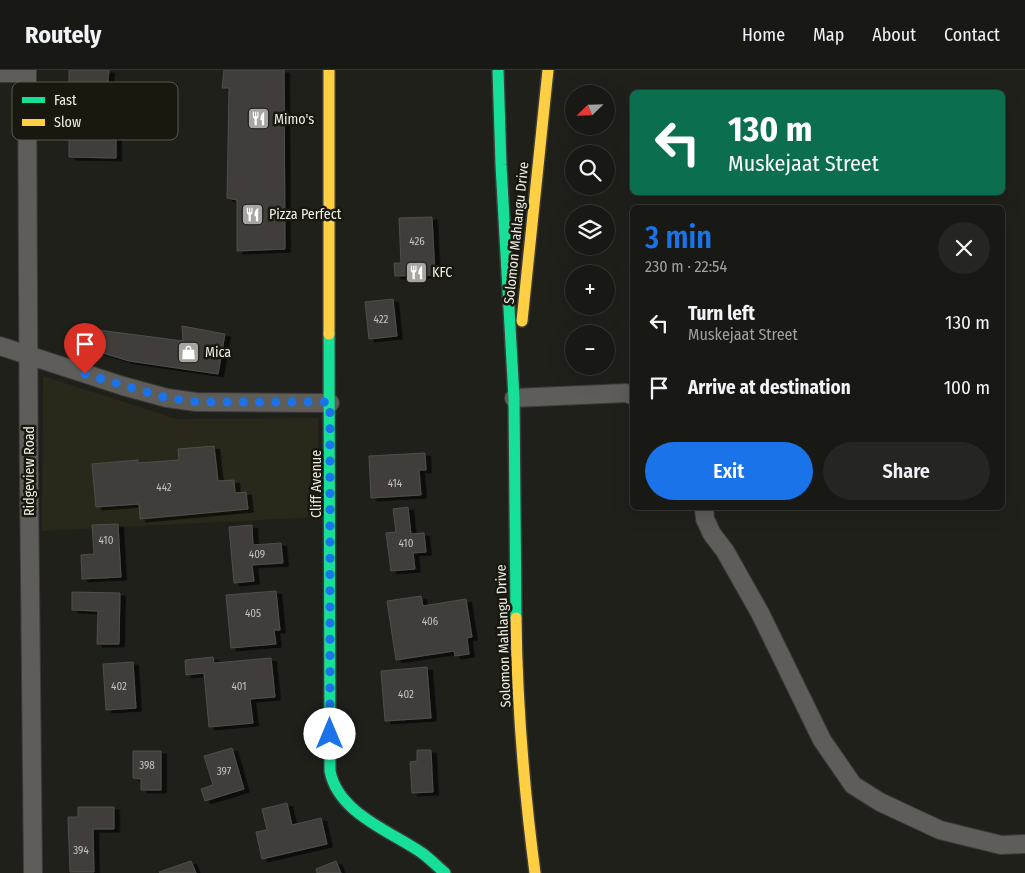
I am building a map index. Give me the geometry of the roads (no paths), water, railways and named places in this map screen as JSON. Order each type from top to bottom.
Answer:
[{"type":"main road","name":"Cliff Avenue","points":[[329,70],[330,771],[332,782],[338,793],[359,814],[423,854],[445,873]]},
{"type":"main road","name":"Solomon Mahlangu Drive","points":[[498,70],[500,165],[514,398],[517,666],[526,806],[535,873]]},
{"type":"main road","name":"Solomon Mahlangu Drive","points":[[514,398],[548,70]]},
{"type":"street","points":[[0,73],[27,72]]},
{"type":"street","name":"Ridgeview Road","points":[[27,140],[26,262],[29,356],[33,873]]},
{"type":"street","points":[[0,346],[123,386],[167,398],[196,402],[330,402]]},
{"type":"street","points":[[514,398],[630,394]]},
{"type":"street","points":[[704,510],[705,519],[712,534],[725,551],[760,613],[822,740],[853,785],[880,802],[940,830],[1001,845],[1025,844]]},
{"type":"place","name":"Mimo's","points":[[258,119]]},
{"type":"place","name":"Pizza Perfect","points":[[253,214]]},
{"type":"place","name":"KFC","points":[[416,272]]},
{"type":"place","name":"Mica","points":[[189,352]]}]
